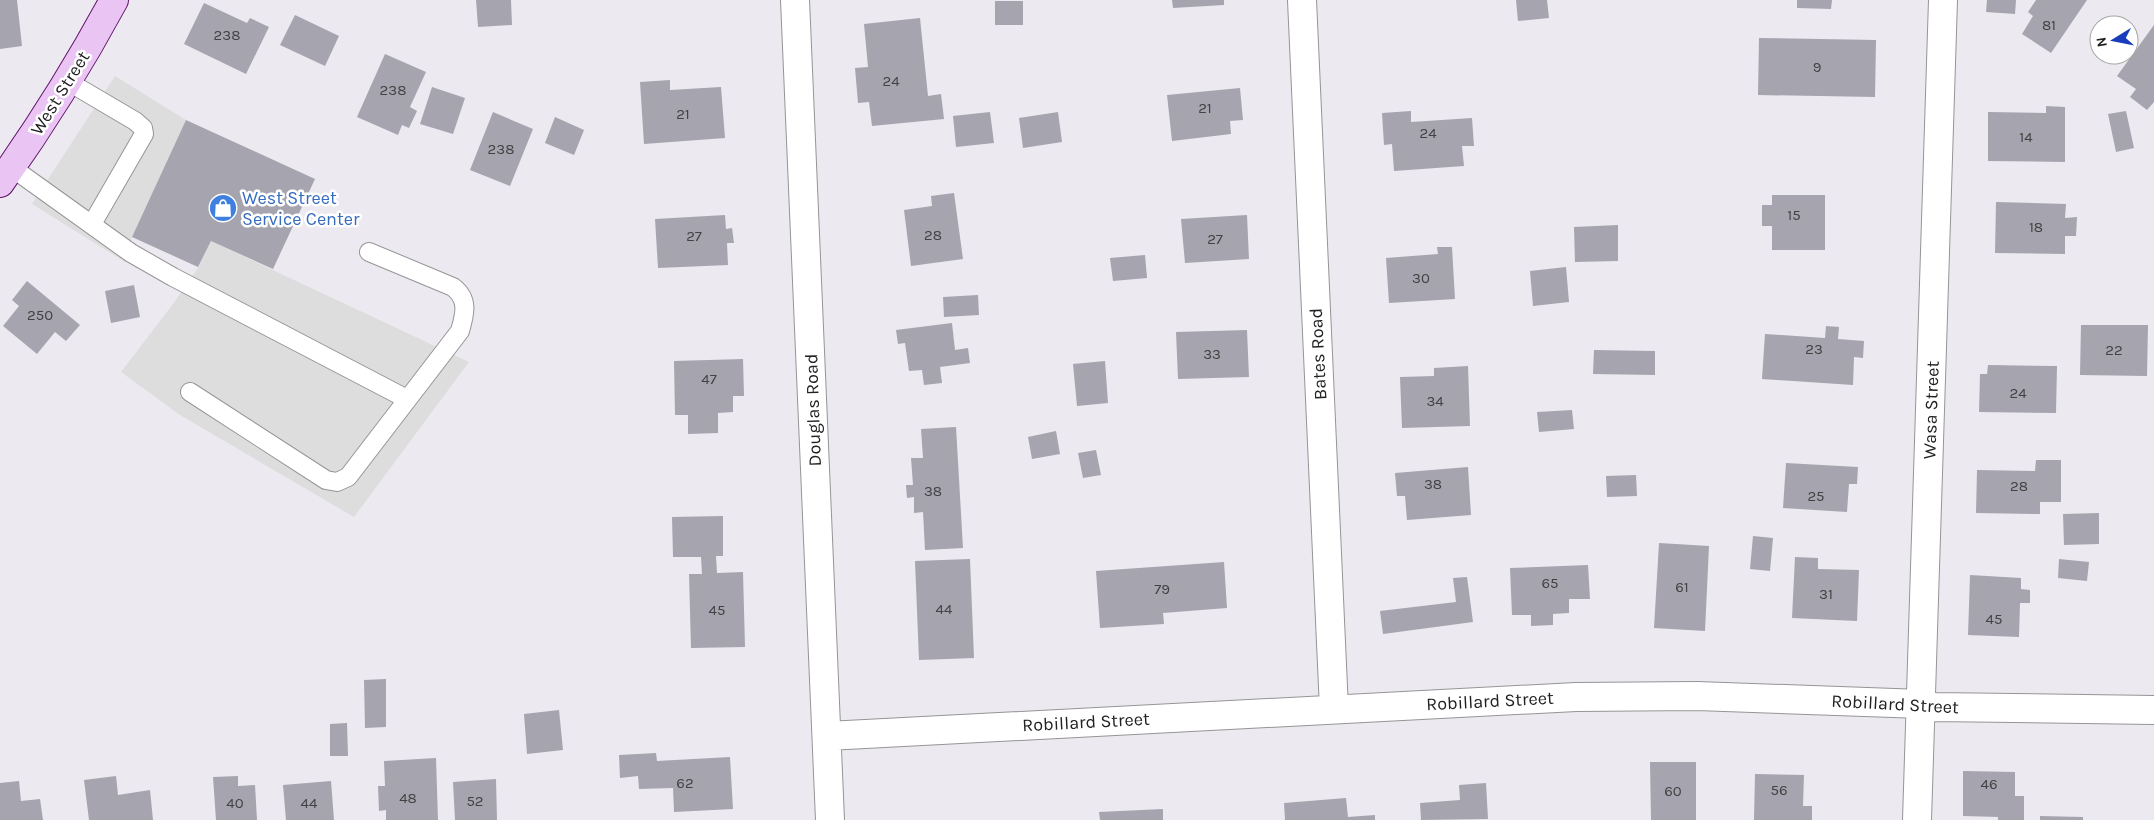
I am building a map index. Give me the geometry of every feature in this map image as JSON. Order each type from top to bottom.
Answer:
[{"type":"main road","name":"West Street","points":[[6,175],[90,45],[114,0]]},
{"type":"street","name":"Douglas Road","points":[[796,0],[830,820]]},
{"type":"street","name":"Bates Road","points":[[1302,0],[1334,709]]},
{"type":"street","name":"Wasa Street","points":[[1917,820],[1943,0]]},
{"type":"street","name":"Robillard Street","points":[[827,736],[1576,696],[1697,696],[1922,704],[1934,707],[2154,710]]},
{"type":"lane","points":[[67,81],[135,121],[143,128],[144,134],[92,224]]},
{"type":"lane","points":[[6,175],[92,224],[131,253],[173,277],[408,399]]},
{"type":"lane","points":[[190,392],[326,480],[337,482],[348,477],[460,331],[464,317],[465,303],[460,292],[453,286],[370,252]]},
{"type":"shaded area","points":[[115,76],[186,120],[132,237],[125,262],[32,204]]},
{"type":"shaded area","points":[[211,241],[469,362],[354,517],[180,415],[121,372],[198,268]]},
{"type":"building","points":[[0,0],[17,0],[22,46],[0,49]]},
{"type":"building","points":[[476,0],[511,0],[512,25],[478,27]]},
{"type":"building","points":[[1172,0],[1224,0],[1224,5],[1173,8]]},
{"type":"building","points":[[1516,0],[1547,0],[1549,18],[1518,21]]},
{"type":"building","points":[[1797,0],[1832,0],[1831,9],[1797,8]]},
{"type":"building","points":[[1987,0],[2016,0],[2015,14],[1986,12]]},
{"type":"building","points":[[2036,0],[2087,0],[2051,53],[2022,34],[2033,16],[2028,12]]},
{"type":"building","points":[[995,1],[1023,1],[1023,25],[995,25]]},
{"type":"building","points":[[204,3],[247,23],[250,18],[269,27],[246,74],[184,44]]},
{"type":"building","points":[[295,15],[339,36],[325,66],[280,45]]},
{"type":"building","points":[[920,18],[928,96],[941,94],[944,119],[872,126],[869,102],[858,103],[855,68],[868,67],[864,24]]},
{"type":"building","points":[[2154,25],[2154,102],[2147,110],[2130,97],[2136,89],[2117,76],[2125,65],[2139,65],[2139,46]]},
{"type":"building","points":[[1759,38],[1876,40],[1875,97],[1758,95]]},
{"type":"building","points":[[385,54],[426,72],[410,107],[417,111],[409,128],[402,125],[398,135],[357,117]]},
{"type":"building","points":[[670,80],[670,90],[721,87],[725,138],[644,144],[640,82]]},
{"type":"building","points":[[432,87],[465,98],[453,134],[420,124]]},
{"type":"building","points":[[1240,88],[1243,120],[1230,121],[1231,134],[1172,141],[1167,95]]},
{"type":"building","points":[[2046,106],[2065,107],[2065,162],[1988,161],[1988,112],[2046,113]]},
{"type":"building","points":[[1411,111],[1411,122],[1472,118],[1474,146],[1462,146],[1464,166],[1394,171],[1392,144],[1384,145],[1382,113]]},
{"type":"building","points":[[2126,111],[2134,148],[2116,152],[2108,114]]},
{"type":"building","points":[[493,112],[533,129],[510,186],[470,170]]},
{"type":"building","points":[[990,112],[994,143],[956,147],[953,116]]},
{"type":"building","points":[[1058,112],[1062,142],[1023,148],[1019,118]]},
{"type":"building","points":[[555,117],[584,130],[574,155],[545,143]]},
{"type":"building","name":"West Street Service Center","points":[[186,120],[315,179],[273,269],[211,241],[198,267],[132,237]]},
{"type":"building","points":[[954,193],[963,259],[911,266],[904,210],[932,206],[931,196]]},
{"type":"building","points":[[1772,195],[1825,195],[1825,250],[1772,250],[1772,226],[1762,226],[1762,205],[1772,205]]},
{"type":"building","points":[[1996,202],[2066,204],[2065,218],[2077,217],[2076,236],[2065,236],[2065,254],[1995,253]]},
{"type":"building","points":[[725,215],[726,229],[732,228],[734,243],[727,243],[728,265],[658,268],[655,219]]},
{"type":"building","points":[[1247,215],[1249,259],[1185,263],[1181,219]]},
{"type":"building","points":[[1618,225],[1618,261],[1575,262],[1574,227]]},
{"type":"building","points":[[1437,247],[1452,247],[1455,299],[1389,303],[1386,258],[1438,254]]},
{"type":"building","points":[[1145,255],[1147,278],[1113,281],[1110,258]]},
{"type":"building","points":[[1566,267],[1569,302],[1533,306],[1530,271]]},
{"type":"building","points":[[27,281],[80,325],[66,341],[55,332],[37,354],[3,326],[19,306],[12,300]]},
{"type":"building","points":[[134,285],[140,317],[111,323],[105,291]]},
{"type":"building","points":[[978,295],[979,315],[944,317],[943,297]]},
{"type":"building","points":[[952,323],[955,350],[968,348],[970,363],[940,367],[942,383],[924,385],[922,370],[909,371],[905,343],[898,344],[896,330]]},
{"type":"building","points":[[2081,325],[2148,325],[2147,376],[2080,375]]},
{"type":"building","points":[[1826,326],[1839,327],[1838,339],[1864,341],[1863,358],[1854,357],[1853,385],[1762,379],[1765,334],[1825,338]]},
{"type":"building","points":[[1247,330],[1249,377],[1178,379],[1176,332]]},
{"type":"building","points":[[1594,350],[1655,351],[1655,375],[1593,374]]},
{"type":"building","points":[[743,359],[744,396],[733,396],[733,412],[718,413],[718,433],[688,434],[688,415],[675,415],[674,361]]},
{"type":"building","points":[[1105,361],[1108,403],[1077,406],[1073,364]]},
{"type":"building","points":[[1988,365],[2057,366],[2056,413],[1979,412],[1980,374],[1987,374]]},
{"type":"building","points":[[1468,366],[1470,426],[1402,428],[1400,377],[1434,376],[1434,368]]},
{"type":"building","points":[[1572,410],[1574,429],[1539,432],[1537,412]]},
{"type":"building","points":[[956,427],[963,548],[925,550],[923,512],[914,513],[914,497],[907,498],[906,485],[913,485],[911,458],[923,458],[921,429]]},
{"type":"building","points":[[1056,431],[1060,454],[1032,459],[1028,437]]},
{"type":"building","points":[[1096,450],[1101,475],[1083,478],[1078,453]]},
{"type":"building","points":[[2036,460],[2061,460],[2061,502],[2040,502],[2040,514],[1976,513],[1977,470],[2035,471]]},
{"type":"building","points":[[1786,463],[1858,467],[1857,484],[1849,484],[1847,512],[1783,508]]},
{"type":"building","points":[[1468,467],[1471,515],[1407,520],[1405,496],[1397,496],[1395,473]]},
{"type":"building","points":[[1636,475],[1637,496],[1607,497],[1606,476]]},
{"type":"building","points":[[2099,513],[2099,544],[2064,545],[2063,514]]},
{"type":"building","points":[[723,516],[723,556],[716,556],[717,573],[743,572],[745,647],[691,648],[689,574],[702,574],[701,557],[673,557],[672,517]]},
{"type":"building","points":[[1753,536],[1773,538],[1770,571],[1750,569]]},
{"type":"building","points":[[1659,543],[1709,546],[1705,631],[1654,628]]},
{"type":"building","points":[[1795,557],[1818,558],[1818,569],[1859,570],[1857,621],[1792,618]]},
{"type":"building","points":[[970,559],[974,658],[919,660],[915,561]]},
{"type":"building","points":[[2059,559],[2089,562],[2087,581],[2058,578]]},
{"type":"building","points":[[1224,562],[1227,608],[1163,613],[1164,624],[1100,628],[1096,571]]},
{"type":"building","points":[[1588,565],[1590,599],[1569,599],[1569,613],[1553,614],[1553,625],[1531,626],[1531,615],[1512,615],[1510,568]]},
{"type":"building","points":[[1970,575],[2021,578],[2021,589],[2030,590],[2030,603],[2020,603],[2019,637],[1968,635]]},
{"type":"building","points":[[1467,577],[1473,622],[1383,634],[1380,611],[1456,602],[1453,578]]},
{"type":"building","points":[[386,679],[386,727],[365,728],[364,680]]},
{"type":"building","points":[[559,710],[563,750],[527,754],[524,714]]},
{"type":"building","points":[[347,723],[348,756],[330,756],[330,724]]},
{"type":"building","points":[[656,753],[657,761],[730,757],[733,809],[674,812],[673,788],[639,789],[638,776],[620,778],[619,755]]},
{"type":"building","points":[[436,758],[438,820],[386,820],[386,810],[379,811],[378,786],[385,786],[384,761]]},
{"type":"building","points":[[1650,762],[1696,762],[1696,820],[1651,820]]},
{"type":"building","points":[[1963,771],[2015,772],[2015,796],[2024,796],[2024,820],[1998,820],[1998,817],[1963,816]]},
{"type":"building","points":[[1755,774],[1804,775],[1803,806],[1812,806],[1812,820],[1754,820]]},
{"type":"building","points":[[116,776],[118,795],[150,790],[153,820],[89,820],[84,780]]},
{"type":"building","points":[[238,776],[238,786],[255,785],[257,820],[216,820],[213,777]]},
{"type":"building","points":[[496,779],[497,820],[455,820],[453,782]]},
{"type":"building","points":[[19,781],[21,801],[40,799],[43,820],[0,820],[0,783]]},
{"type":"building","points":[[331,781],[334,820],[286,820],[283,785]]},
{"type":"building","points":[[1486,783],[1488,819],[1421,820],[1420,803],[1460,800],[1459,785]]},
{"type":"building","points":[[1346,798],[1348,817],[1375,815],[1375,820],[1285,820],[1284,803]]},
{"type":"building","points":[[1163,809],[1163,820],[1100,820],[1099,812]]},
{"type":"building","points":[[2040,816],[2083,817],[2083,820],[2040,820]]},
{"type":"place","name":"West Street Service Center","points":[[223,208]]}]
